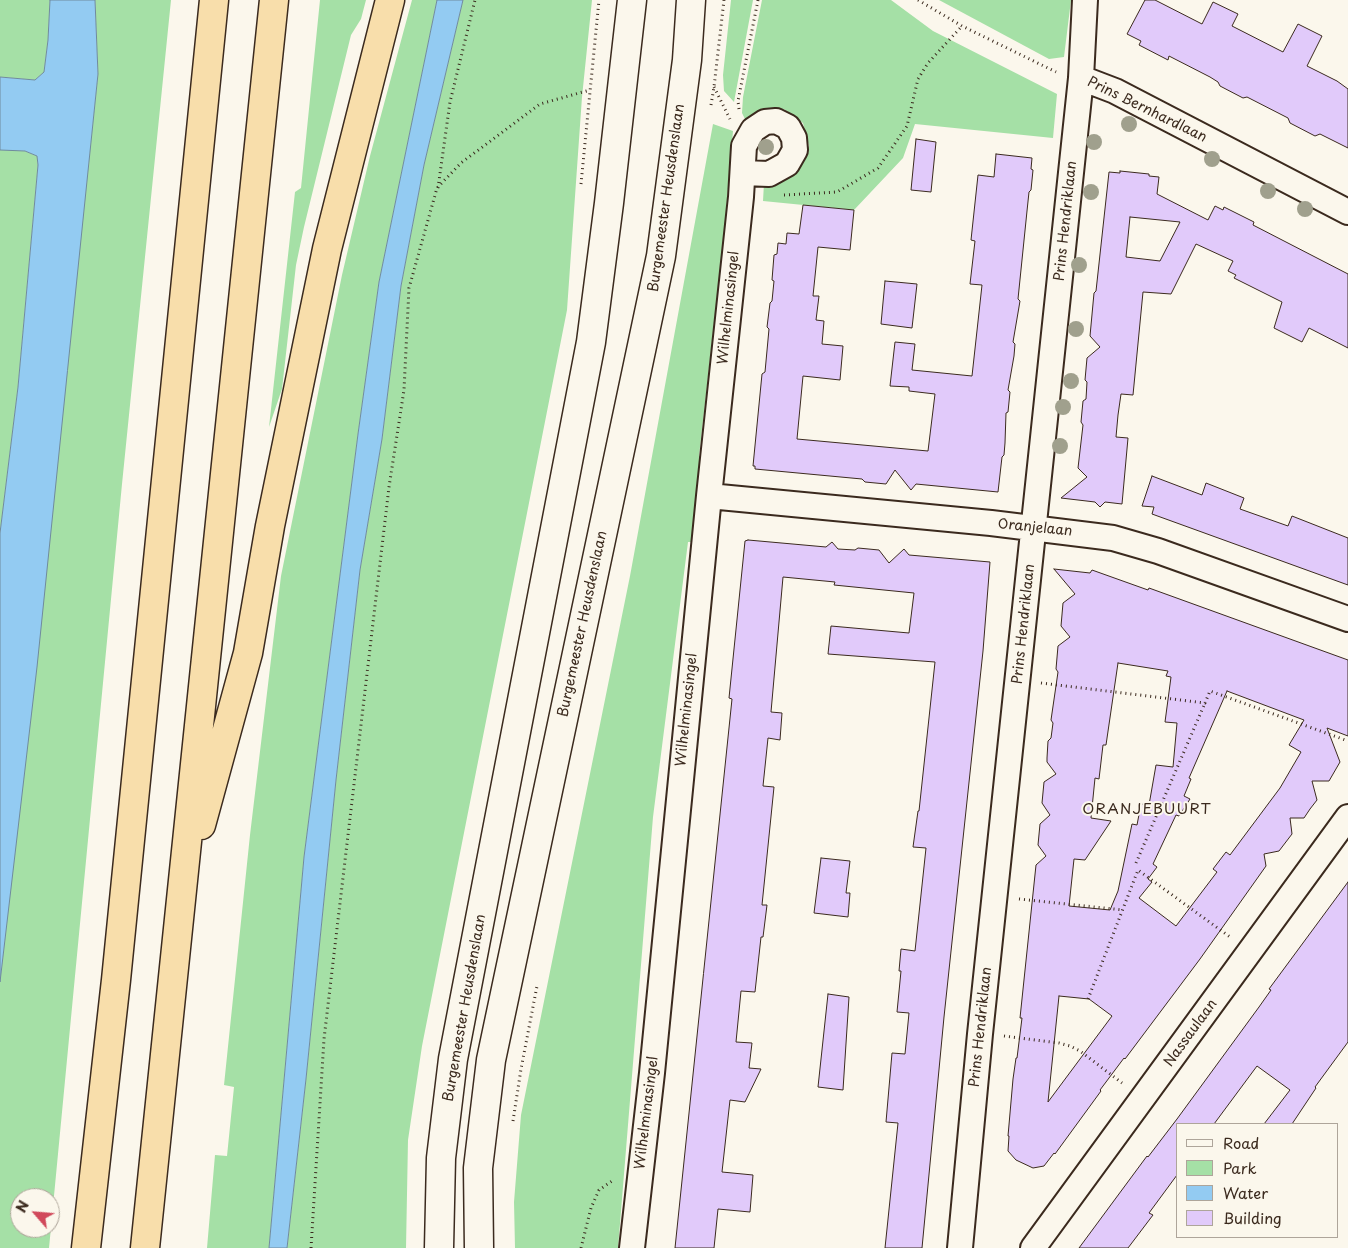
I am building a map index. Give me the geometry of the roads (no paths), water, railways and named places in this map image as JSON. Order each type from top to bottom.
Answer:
[{"type":"highway","points":[[86,1248],[116,980],[214,0]]},
{"type":"highway","points":[[145,1248],[274,0]]},
{"type":"highway","points":[[180,901],[248,653],[274,507],[326,249],[390,0]]},
{"type":"main road","name":"Burgemeester Heusdenslaan","points":[[439,1248],[441,1158],[453,1059],[591,342],[632,0]]},
{"type":"main road","name":"Burgemeester Heusdenslaan","points":[[478,1248],[478,1168],[491,1060],[661,256],[687,60],[691,0]]},
{"type":"street","name":"Prins Hendriklaan","points":[[960,1248],[980,1034],[1081,78],[1085,0]]},
{"type":"street","name":"Prins Bernhardlaan","points":[[1081,78],[1115,91],[1348,212]]},
{"type":"street","name":"Wilhelminasingel","points":[[632,1248],[652,1073],[709,496],[742,197],[744,146],[753,130],[765,122],[776,121],[788,128],[794,138],[795,150],[787,164],[769,174],[743,173]]},
{"type":"street","name":"Oranjelaan","points":[[709,496],[1034,528],[1112,538],[1135,543],[1348,619]]},
{"type":"street","name":"Nassaulaan","points":[[1033,1248],[1348,817]]},
{"type":"water","points":[[50,0],[95,0],[98,74],[37,667],[0,982],[0,533],[18,387],[38,165],[37,156],[25,151],[0,150],[0,77],[35,80],[44,72]]},
{"type":"water","points":[[437,0],[463,0],[424,165],[401,286],[382,439],[360,570],[287,1248],[269,1248],[304,857],[358,434],[379,282]]},
{"type":"district","name":"ORANJEBUURT","points":[[1147,810]]}]
